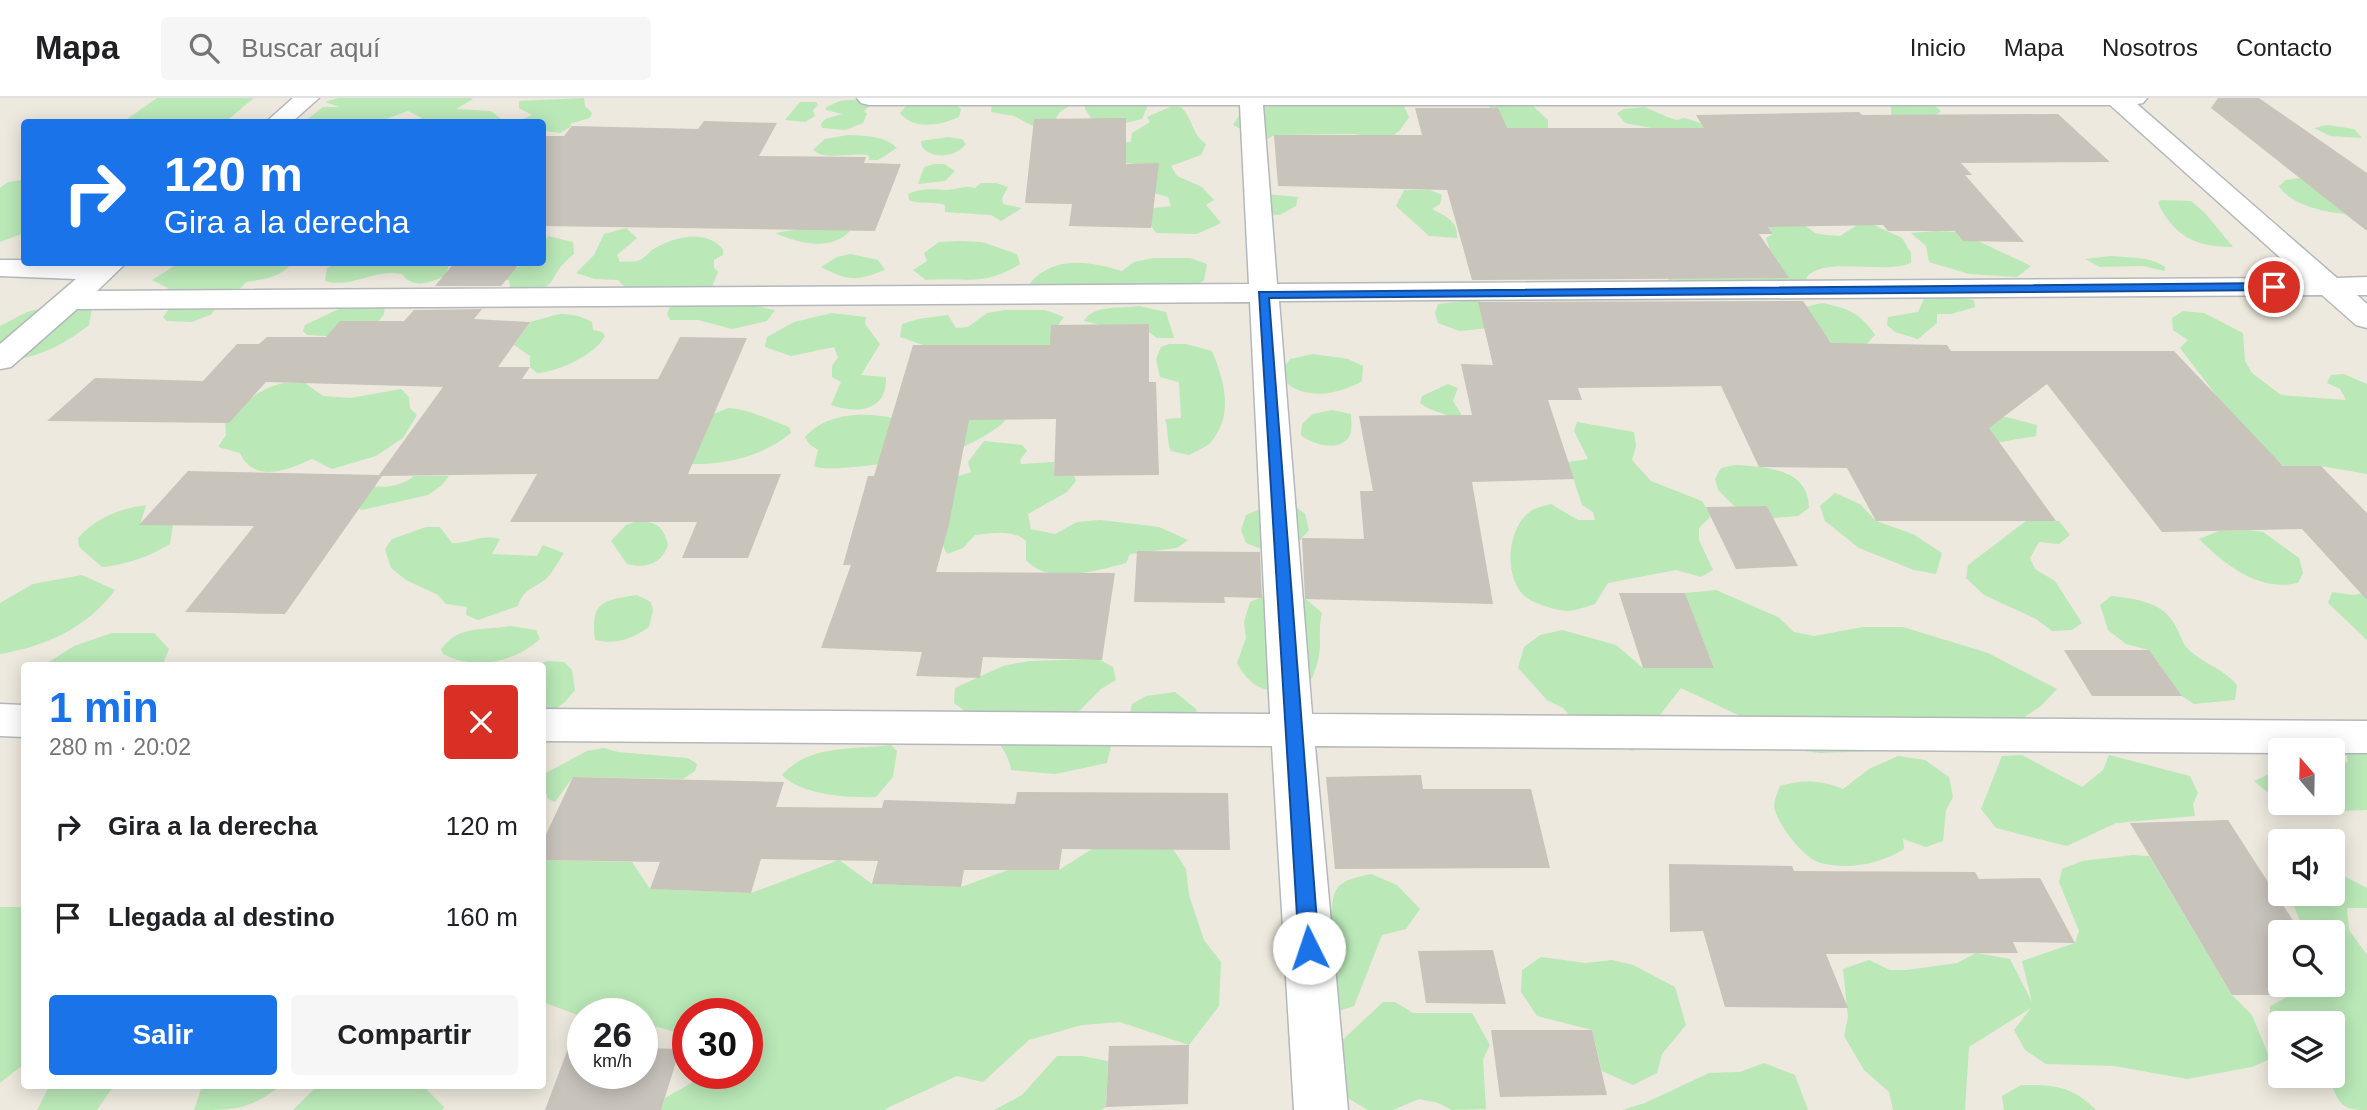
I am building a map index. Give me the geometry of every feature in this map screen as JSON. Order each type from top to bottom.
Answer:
[{"type":"street","points":[[282,119],[307,98]]},
{"type":"street","points":[[869,98],[2134,98]]},
{"type":"street","points":[[2116,98],[2367,319]]},
{"type":"street","points":[[1251,99],[1292,731],[1321,1110]]},
{"type":"street","points":[[0,268],[107,267]]},
{"type":"street","points":[[0,360],[107,267]]},
{"type":"street","points":[[70,300],[1263,295],[2367,286]]},
{"type":"street","points":[[0,720],[21,721]]},
{"type":"street","points":[[546,725],[2367,737]]},
{"type":"green space","points":[[157,98],[254,98],[229,119],[127,119]]},
{"type":"green space","points":[[338,98],[471,98],[473,99],[456,109],[491,111],[501,119],[418,119],[422,118],[408,111],[386,119],[308,119],[323,107],[340,107],[325,102]]},
{"type":"green space","points":[[584,98],[585,106],[592,113],[590,118],[569,124],[572,126],[560,133],[546,131],[546,119],[522,119],[532,115],[519,108],[519,101]]},
{"type":"green space","points":[[862,99],[872,104],[864,111],[867,114],[863,123],[845,130],[822,128],[821,124],[825,119],[842,114],[826,110],[826,107],[840,101]]},
{"type":"green space","points":[[921,101],[956,104],[961,109],[959,117],[928,125],[906,119],[900,113],[906,106]]},
{"type":"green space","points":[[800,102],[816,102],[818,105],[813,110],[815,116],[805,122],[785,120]]},
{"type":"green space","points":[[1042,102],[1071,105],[1060,112],[1054,121],[1033,126],[1014,116],[991,112],[992,105]]},
{"type":"green space","points":[[1085,102],[1149,103],[1142,119],[1117,125],[1091,118],[1085,109]]},
{"type":"green space","points":[[1891,102],[1934,105],[1941,111],[1936,115],[1891,118]]},
{"type":"green space","points":[[1530,103],[1548,120],[1548,131],[1508,132],[1487,104]]},
{"type":"green space","points":[[1404,106],[1409,117],[1390,138],[1353,134],[1275,135],[1263,141],[1233,125],[1240,114],[1260,107]]},
{"type":"green space","points":[[1170,107],[1181,107],[1198,136],[1206,144],[1201,155],[1171,166],[1177,176],[1202,187],[1214,200],[1206,205],[1221,223],[1197,234],[1156,233],[1147,220],[1154,208],[1171,206],[1168,197],[1150,192],[1136,164],[1106,161],[1106,143],[1131,142],[1132,133],[1150,122],[1147,117]]},
{"type":"green space","points":[[1645,107],[1677,120],[1684,118],[1701,123],[1709,130],[1651,128],[1625,123],[1617,113],[1624,109]]},
{"type":"green space","points":[[2328,125],[2354,129],[2362,138],[2330,136],[2314,128]]},
{"type":"green space","points":[[848,135],[880,138],[897,148],[878,160],[869,160],[869,156],[863,155],[825,155],[813,150],[825,139]]},
{"type":"green space","points":[[948,137],[962,139],[966,144],[956,152],[944,155],[932,154],[922,147],[921,141]]},
{"type":"green space","points":[[944,164],[955,171],[945,181],[918,184],[924,167]]},
{"type":"green space","points":[[2300,178],[2348,214],[2320,210],[2300,203],[2284,193],[2279,186],[2286,180]]},
{"type":"green space","points":[[21,180],[21,234],[0,242],[0,188],[8,182]]},
{"type":"green space","points":[[981,183],[996,183],[1008,187],[1002,198],[1003,204],[1022,208],[1001,221],[991,215],[945,212],[945,205],[909,200],[908,194],[918,191],[975,188]]},
{"type":"green space","points":[[1404,190],[1430,190],[1442,195],[1440,204],[1432,209],[1453,223],[1457,238],[1429,236],[1396,206]]},
{"type":"green space","points":[[1266,194],[1298,197],[1296,206],[1280,215],[1257,214]]},
{"type":"green space","points":[[2161,200],[2191,201],[2205,213],[2233,247],[2208,245],[2187,237],[2171,224],[2158,203]]},
{"type":"green space","points":[[848,221],[850,231],[833,242],[814,244],[775,233]]},
{"type":"green space","points":[[1765,222],[1800,222],[1815,233],[1840,236],[1857,225],[1874,225],[1902,238],[1911,253],[1911,263],[1888,267],[1845,266],[1821,269],[1808,276],[1804,288],[1757,288],[1721,280],[1690,285],[1670,281],[1666,277],[1767,253],[1769,247],[1766,238],[1773,234]]},
{"type":"green space","points":[[626,228],[637,238],[617,255],[620,262],[640,260],[655,248],[681,238],[699,237],[716,243],[723,249],[723,255],[714,260],[714,268],[718,272],[711,289],[629,291],[618,280],[595,279],[576,273],[594,255],[604,234]]},
{"type":"green space","points":[[1956,232],[1963,241],[1978,241],[2031,266],[2017,277],[1969,274],[1929,262],[1926,246],[1911,233]]},
{"type":"green space","points":[[548,236],[573,242],[574,254],[547,286],[511,291],[509,280],[503,279],[512,271],[521,266],[546,266]]},
{"type":"green space","points":[[939,242],[982,242],[1017,254],[1020,264],[996,276],[974,280],[926,280],[913,270],[927,261],[924,253]]},
{"type":"green space","points":[[850,254],[878,260],[885,270],[853,278],[821,267],[837,257]]},
{"type":"green space","points":[[2111,256],[2153,261],[2165,267],[2165,271],[2143,266],[2100,267],[2085,259]]},
{"type":"green space","points":[[1154,258],[1190,258],[1207,264],[1204,280],[1183,299],[1057,304],[1030,300],[1030,283],[1040,274],[1061,264],[1085,263],[1122,271],[1134,262]]},
{"type":"green space","points":[[174,266],[289,266],[277,275],[246,282],[212,314],[192,322],[167,321],[163,317],[170,308],[165,292],[168,288],[152,280]]},
{"type":"green space","points":[[449,266],[445,276],[422,283],[411,282],[402,274],[392,273],[335,283],[325,281],[327,268]]},
{"type":"green space","points":[[1954,297],[1974,300],[1975,307],[1951,314],[1937,314],[1937,323],[1918,339],[1895,332],[1887,325],[1888,317],[1918,312],[1924,299]]},
{"type":"green space","points":[[1472,300],[1486,303],[1491,328],[1459,331],[1438,323],[1435,313],[1438,304]]},
{"type":"green space","points":[[385,303],[384,314],[379,321],[340,322],[327,336],[307,335],[303,331],[305,325],[345,306]]},
{"type":"green space","points":[[692,303],[750,305],[775,310],[767,321],[732,329],[698,320],[670,320],[667,314],[670,307]]},
{"type":"green space","points":[[1822,303],[1853,313],[1864,321],[1875,335],[1861,350],[1833,345],[1805,307]]},
{"type":"green space","points":[[50,306],[92,309],[89,325],[69,339],[36,355],[0,361],[0,326],[27,312]]},
{"type":"green space","points":[[1139,306],[1166,312],[1174,338],[1157,338],[1149,332],[1149,324],[1100,325],[1084,321],[1094,312],[1108,308]]},
{"type":"green space","points":[[1045,310],[1064,317],[1058,325],[1049,354],[923,345],[900,337],[902,324],[918,319],[948,315],[956,328],[968,327],[987,313]]},
{"type":"green space","points":[[2183,311],[2204,313],[2243,333],[2245,361],[2252,373],[2281,395],[2346,400],[2340,389],[2327,383],[2331,375],[2344,374],[2367,384],[2367,474],[2321,466],[2284,466],[2242,429],[2180,348],[2188,340],[2173,330],[2172,318]]},
{"type":"green space","points":[[832,313],[866,317],[865,324],[880,344],[861,375],[886,377],[881,397],[869,408],[851,409],[831,405],[841,382],[832,377],[832,366],[838,357],[834,347],[791,356],[765,347],[767,337],[794,322]]},
{"type":"green space","points":[[559,314],[588,320],[592,322],[593,330],[602,332],[605,336],[585,356],[555,369],[537,373],[530,367],[530,356],[514,345],[530,322]]},
{"type":"green space","points":[[1186,344],[1212,351],[1223,385],[1225,408],[1219,431],[1210,443],[1189,455],[1171,451],[1169,443],[1165,419],[1181,418],[1179,382],[1160,377],[1156,359],[1161,347]]},
{"type":"green space","points":[[1313,354],[1348,359],[1363,366],[1362,381],[1341,390],[1318,394],[1296,389],[1286,383],[1279,374],[1290,359]]},
{"type":"green space","points":[[284,383],[305,383],[323,396],[350,398],[401,389],[409,397],[410,408],[417,415],[403,438],[376,456],[332,469],[312,459],[282,470],[263,471],[246,463],[240,453],[218,447],[226,435],[225,422],[259,393]]},
{"type":"green space","points":[[1448,384],[1458,388],[1453,401],[1463,417],[1462,423],[1420,403],[1422,396]]},
{"type":"green space","points":[[729,408],[752,413],[789,427],[791,433],[768,448],[742,458],[686,464],[710,415]]},
{"type":"green space","points":[[1332,410],[1351,414],[1348,439],[1328,446],[1301,435],[1302,424],[1313,414]]},
{"type":"green space","points":[[958,412],[1007,418],[992,431],[958,449],[907,460],[840,468],[814,466],[818,450],[809,444],[805,437],[823,423],[843,416],[877,415],[915,423]]},
{"type":"green space","points":[[2006,417],[2037,425],[2036,436],[1989,444],[1941,419]]},
{"type":"green space","points":[[1577,422],[1634,432],[1636,446],[1632,460],[1651,481],[1702,501],[1711,516],[1699,528],[1699,540],[1713,570],[1701,577],[1676,570],[1608,583],[1595,604],[1571,611],[1545,606],[1522,594],[1512,571],[1511,557],[1512,543],[1522,519],[1533,510],[1551,504],[1578,520],[1595,520],[1593,512],[1582,505],[1568,462],[1588,459],[1574,431]]},
{"type":"green space","points":[[984,441],[1022,445],[1027,451],[1020,460],[1021,464],[1054,462],[1054,476],[1074,476],[1076,481],[1067,492],[1028,514],[1031,529],[1055,534],[1077,522],[1101,520],[1159,527],[1188,540],[1177,548],[1130,554],[1126,563],[1074,574],[1047,572],[1036,568],[1026,560],[1026,541],[1009,533],[975,535],[963,548],[947,554],[943,546],[958,476],[971,472],[968,462]]},
{"type":"green space","points":[[1736,465],[1773,469],[1794,478],[1802,485],[1807,495],[1809,508],[1798,516],[1773,518],[1767,506],[1735,507],[1718,490],[1715,479],[1721,468]]},
{"type":"green space","points":[[414,476],[449,476],[428,495],[362,510],[347,504],[372,486],[394,486]]},
{"type":"green space","points":[[1835,493],[1860,504],[1876,521],[1913,534],[1942,553],[1936,574],[1914,570],[1859,548],[1825,521],[1820,506]]},
{"type":"green space","points":[[146,505],[140,525],[173,525],[170,544],[138,559],[102,567],[79,547],[78,538],[100,520],[117,512]]},
{"type":"green space","points":[[1294,505],[1305,514],[1309,530],[1292,549],[1269,552],[1246,543],[1241,530],[1246,515],[1258,510]]},
{"type":"green space","points":[[637,521],[658,526],[664,533],[668,545],[662,557],[652,564],[627,564],[611,541],[626,525]]},
{"type":"green space","points":[[2026,521],[2059,521],[2070,535],[2059,544],[2039,542],[2030,558],[2035,569],[2055,581],[2082,623],[2072,630],[2052,631],[2036,619],[1984,595],[1966,578],[1968,565]]},
{"type":"green space","points":[[426,527],[440,527],[452,543],[486,538],[500,539],[492,554],[537,556],[543,545],[564,553],[549,575],[526,592],[518,606],[478,620],[466,615],[467,607],[446,604],[438,595],[406,580],[391,568],[385,549],[392,539]]},
{"type":"green space","points":[[2219,531],[2263,532],[2299,558],[2303,573],[2298,583],[2270,584],[2256,580],[2231,567],[2199,539]]},
{"type":"green space","points":[[82,575],[115,590],[92,615],[64,633],[33,646],[0,654],[0,603],[33,584]]},
{"type":"green space","points":[[1282,589],[1306,599],[1322,613],[1318,659],[1306,691],[1274,691],[1258,686],[1244,674],[1237,663],[1246,638],[1244,622],[1250,602]]},
{"type":"green space","points":[[1716,590],[1778,617],[1794,632],[1814,636],[1863,627],[1903,627],[1988,653],[2057,689],[2041,706],[2026,716],[2017,746],[1820,753],[1788,749],[1767,742],[1738,715],[1681,688],[1632,751],[1574,720],[1563,708],[1547,700],[1518,668],[1524,647],[1540,635],[1562,630],[1616,645],[1643,668],[1714,668],[1685,593]]},
{"type":"green space","points":[[2332,592],[2354,595],[2367,592],[2367,640],[2328,603]]},
{"type":"green space","points":[[637,595],[651,602],[653,610],[649,627],[624,640],[595,640],[595,617],[601,605]]},
{"type":"green space","points":[[2111,596],[2149,603],[2164,612],[2189,650],[2237,685],[2235,700],[2194,704],[2182,696],[2149,650],[2126,644],[2108,630],[2100,605]]},
{"type":"green space","points":[[510,626],[536,630],[540,639],[519,653],[494,662],[468,662],[443,654],[441,649],[448,641],[472,630]]},
{"type":"green space","points":[[112,633],[154,633],[169,649],[164,662],[49,662],[74,646]]},
{"type":"green space","points":[[1098,659],[1113,667],[1116,680],[1101,689],[1079,711],[1083,723],[1112,742],[1107,763],[1055,774],[1011,770],[1009,760],[997,741],[954,703],[955,688],[1003,666],[1029,661]]},
{"type":"green space","points":[[549,661],[564,662],[572,670],[575,690],[565,702],[546,716],[546,662]]},
{"type":"green space","points":[[1175,692],[1196,709],[1202,726],[1137,736],[1130,713],[1132,704],[1146,696]]},
{"type":"green space","points":[[891,745],[897,751],[893,777],[876,797],[839,796],[813,791],[790,782],[782,775],[793,765],[819,753]]},
{"type":"green space","points":[[2367,745],[2367,810],[2345,811],[2345,763],[2348,762],[2345,748]]},
{"type":"green space","points":[[604,748],[618,752],[688,758],[697,764],[695,771],[683,779],[573,777],[555,802],[548,799],[546,773],[587,751]]},
{"type":"green space","points":[[2022,755],[2082,787],[2103,770],[2109,755],[2190,776],[2198,793],[2193,804],[2195,816],[2116,823],[2067,846],[1996,828],[1981,809],[2002,756]]},
{"type":"green space","points":[[1898,756],[1925,760],[1949,777],[1953,797],[1946,810],[1943,841],[1926,847],[1903,839],[1904,849],[1885,858],[1853,866],[1832,865],[1821,863],[1807,855],[1780,822],[1774,806],[1780,786],[1812,782],[1843,789],[1869,769]]},
{"type":"green space","points":[[2268,775],[2268,793],[2254,781]]},
{"type":"green space","points":[[1092,849],[1173,849],[1186,869],[1189,895],[1204,940],[1221,962],[1219,1006],[1189,1045],[1120,1022],[1082,1025],[1029,1040],[983,1082],[957,1076],[885,1109],[889,1110],[661,1110],[665,1098],[681,1089],[763,1089],[763,998],[672,998],[672,1031],[658,1027],[658,998],[567,998],[567,1011],[546,1003],[546,860],[632,862],[650,889],[751,893],[839,860],[872,884],[961,887],[1008,870],[1059,870]]},
{"type":"green space","points":[[2133,855],[2149,856],[2232,995],[2252,1015],[2268,1060],[2252,1067],[2187,1079],[2114,1066],[2046,1064],[2025,1050],[2014,1030],[2031,1008],[1969,1047],[1965,1110],[1893,1110],[1889,1092],[1864,1070],[1844,1036],[1848,1017],[1843,969],[1869,960],[1890,970],[1907,970],[1957,963],[1976,953],[2010,959],[2032,1002],[2022,961],[2075,943],[2079,931],[2059,882],[2062,869],[2082,861]]},
{"type":"green space","points":[[1371,874],[1397,885],[1420,909],[1406,929],[1382,935],[1354,1006],[1333,1013],[1298,973],[1282,961],[1274,948],[1292,931],[1330,925],[1337,888],[1349,880]]},
{"type":"green space","points":[[2345,877],[2367,888],[2367,908],[2347,908],[2349,930],[2367,955],[2367,1110],[2345,1106],[2333,1088],[2345,1088],[2345,1011],[2270,1011],[2270,1006],[2287,997],[2345,997],[2345,920],[2300,920],[2294,906],[2345,906]]},
{"type":"green space","points":[[0,907],[21,907],[21,1066],[0,1083]]},
{"type":"green space","points":[[1541,957],[1586,963],[1612,960],[1633,965],[1675,987],[1686,1025],[1662,1054],[1657,1073],[1633,1085],[1602,1071],[1592,1030],[1537,1016],[1521,992],[1522,970]]},
{"type":"green space","points":[[1383,1002],[1395,1002],[1413,1013],[1472,1013],[1490,1045],[1483,1059],[1486,1109],[1452,1110],[1438,1103],[1419,1099],[1393,1110],[1368,1110],[1346,1097],[1334,1048]]},
{"type":"green space","points":[[1057,1056],[1082,1056],[1108,1061],[1106,1107],[1101,1110],[994,1110],[1022,1095]]},
{"type":"green space","points":[[1764,1063],[1795,1075],[1808,1110],[1622,1110],[1645,1103],[1709,1073],[1740,1072]]},
{"type":"green space","points":[[2021,1085],[2062,1088],[2096,1110],[2004,1110],[2002,1096]]},
{"type":"green space","points":[[48,1089],[111,1089],[97,1110],[37,1110]]},
{"type":"green space","points":[[201,1089],[276,1089],[241,1107],[194,1110]]},
{"type":"green space","points":[[314,1089],[426,1089],[444,1107],[443,1110],[293,1110]]},
{"type":"building","points":[[2218,98],[2259,98],[2367,173],[2367,231],[2211,108]]},
{"type":"building","points":[[1415,108],[1498,108],[1507,128],[1704,128],[1696,115],[1859,112],[1862,115],[2058,114],[2110,162],[1961,163],[1972,175],[1965,175],[2024,242],[1963,241],[1955,231],[1888,231],[1883,225],[1768,227],[1773,234],[1759,234],[1789,278],[1472,280],[1447,190],[1278,186],[1274,135],[1422,135]]},
{"type":"building","points":[[1126,118],[1126,164],[1159,163],[1151,228],[1069,226],[1072,204],[1025,203],[1034,119]]},
{"type":"building","points":[[704,121],[777,123],[759,156],[866,157],[864,163],[901,164],[875,231],[546,226],[546,136],[564,136],[572,126],[698,129]]},
{"type":"building","points":[[452,266],[518,266],[501,286],[435,286]]},
{"type":"building","points":[[1803,301],[1831,343],[1947,345],[1951,351],[2174,351],[2283,466],[2321,466],[2367,513],[2367,600],[2302,529],[2162,532],[2047,384],[1989,428],[2056,521],[1876,521],[1847,468],[1759,467],[1721,386],[1578,388],[1582,400],[1548,400],[1574,479],[1472,482],[1493,604],[1305,599],[1302,538],[1364,539],[1360,491],[1373,491],[1359,416],[1472,415],[1461,364],[1493,365],[1478,302]]},
{"type":"building","points":[[482,309],[474,319],[530,322],[498,367],[530,367],[522,379],[658,379],[680,337],[747,338],[688,474],[781,474],[748,558],[682,558],[697,522],[510,522],[537,474],[382,476],[285,614],[185,612],[254,526],[139,525],[188,471],[379,475],[443,387],[266,382],[229,423],[47,421],[95,378],[203,381],[237,344],[259,344],[267,337],[326,337],[340,321],[404,321],[414,310]]},
{"type":"building","points":[[1149,324],[1149,382],[1156,382],[1159,475],[1054,476],[1056,419],[969,420],[949,524],[936,572],[1115,573],[1102,660],[983,657],[980,678],[916,676],[922,652],[821,648],[851,565],[843,565],[868,476],[874,476],[913,345],[1050,345],[1051,325]]},
{"type":"building","points":[[1767,506],[1798,566],[1736,569],[1706,507]]},
{"type":"building","points":[[1137,551],[1260,552],[1262,598],[1224,597],[1225,603],[1134,602]]},
{"type":"building","points":[[1619,593],[1685,593],[1714,668],[1643,668]]},
{"type":"building","points":[[2064,650],[2149,650],[2182,696],[2092,696]]},
{"type":"building","points":[[1421,775],[1423,789],[1531,789],[1550,868],[1335,869],[1326,777]]},
{"type":"building","points":[[573,777],[784,782],[776,807],[882,808],[884,800],[1015,804],[1017,792],[1228,793],[1230,850],[1062,849],[1059,870],[964,870],[961,887],[872,884],[878,861],[761,859],[751,893],[650,889],[660,862],[546,860],[546,834]]},
{"type":"building","points":[[2228,820],[2268,882],[2268,906],[2284,906],[2293,920],[2268,920],[2268,995],[2232,995],[2130,823]]},
{"type":"building","points":[[1669,864],[1792,866],[1794,871],[1975,872],[1979,879],[2040,878],[2075,943],[2013,942],[2018,953],[1826,954],[1848,1008],[1725,1007],[1703,931],[1670,932]]},
{"type":"building","points":[[1493,950],[1506,1004],[1426,1003],[1418,951]]},
{"type":"building","points":[[1491,1030],[1592,1030],[1607,1095],[1500,1097]]},
{"type":"building","points":[[1189,1045],[1188,1104],[1106,1107],[1109,1046]]},
{"type":"building","points":[[658,1048],[672,1049],[672,1075],[661,1110],[545,1110],[567,1051],[567,1089],[658,1089]]},
{"type":"route","points":[[1309,948],[1263,295],[2274,287]]}]
